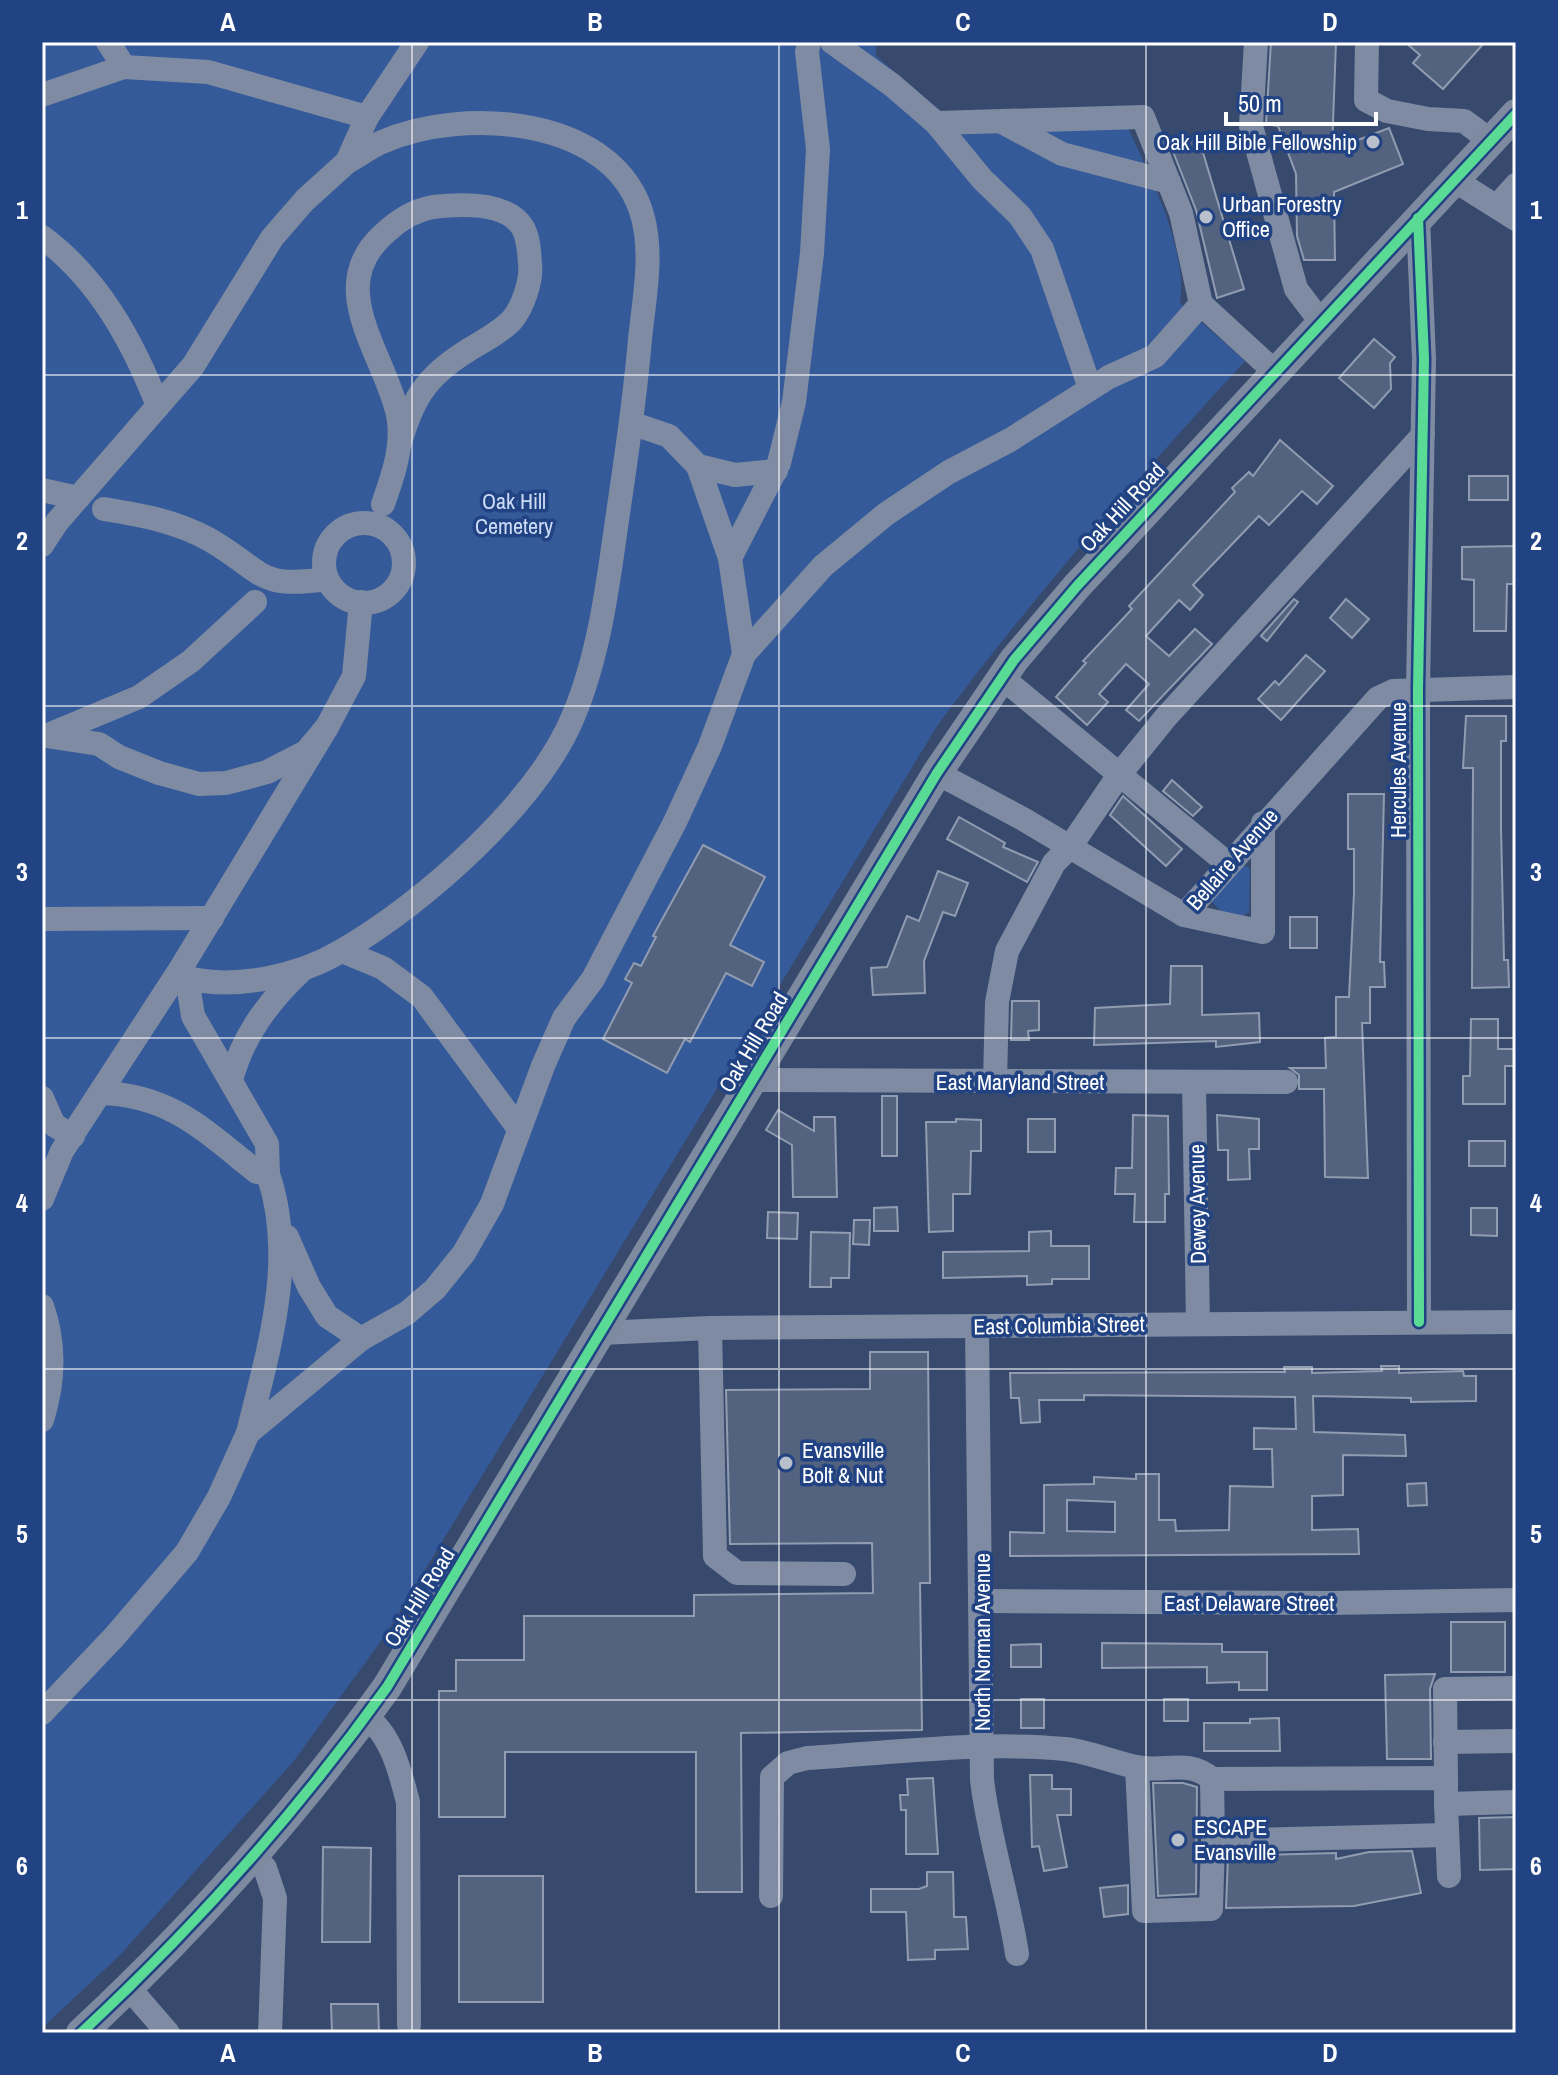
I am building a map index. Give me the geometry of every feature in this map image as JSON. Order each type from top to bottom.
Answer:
[{"type":"main road","name":"Oak Hill Road","points":[[81,2033],[129,1988],[251,1854],[365,1717],[448,1591],[937,773],[1001,677],[1077,586],[1516,114]]},
{"type":"street","points":[[108,42],[124,67]]},
{"type":"street","points":[[347,162],[367,117],[417,42]]},
{"type":"street","points":[[730,558],[776,471],[794,402],[812,253],[818,149],[809,42]]},
{"type":"street","points":[[832,42],[892,85],[936,123],[982,179],[1020,216],[1042,249],[1090,388]]},
{"type":"street","points":[[1256,42],[1251,126],[1296,289],[1321,322]]},
{"type":"street","points":[[1367,42],[1366,100],[1387,111],[1428,119],[1464,121],[1491,141]]},
{"type":"street","points":[[42,95],[124,67],[208,72],[367,117]]},
{"type":"street","points":[[936,123],[1143,117],[1181,213],[1201,304],[1275,372]]},
{"type":"street","points":[[1000,120],[1062,154],[1169,182]]},
{"type":"street","points":[[42,545],[77,499],[193,366],[272,238],[305,200],[347,162],[382,141],[421,130],[477,124],[555,132],[580,142],[611,163],[634,194],[643,218],[646,244],[631,423],[610,573],[592,659],[573,718],[545,767],[510,812],[392,917],[342,951],[307,966],[242,981],[208,983],[183,975]]},
{"type":"street","points":[[1454,180],[1506,212],[1516,185]]},
{"type":"street","points":[[383,504],[330,542],[325,554],[327,579],[344,598],[361,602],[381,599],[399,581],[403,555],[383,504],[411,403],[452,360],[512,319],[523,298],[531,276],[529,245],[523,226],[505,214],[484,206],[454,204],[425,209],[398,221],[375,240],[359,271],[356,298],[389,385],[398,418],[399,446]]},
{"type":"street","name":"Hercules Avenue","points":[[1418,218],[1424,359],[1418,689],[1419,1322]]},
{"type":"street","points":[[42,237],[82,273],[125,332],[158,406]]},
{"type":"street","points":[[248,1433],[361,1339],[407,1313],[435,1289],[464,1253],[492,1204],[564,1018],[600,967],[675,822],[710,746],[744,654],[823,566],[886,514],[949,472],[1010,440],[1090,388],[1155,356],[1201,304]]},
{"type":"street","points":[[631,423],[669,436],[698,466],[730,558],[744,654]]},
{"type":"street","points":[[995,1081],[997,1002],[1007,951],[1054,863],[1070,847],[1119,775],[1263,607],[1423,435]]},
{"type":"street","points":[[698,466],[735,475],[776,471]]},
{"type":"street","points":[[42,490],[104,509],[153,517],[179,526],[211,541],[254,573],[286,585]]},
{"type":"street","points":[[77,499],[104,509]]},
{"type":"street","points":[[350,526],[376,525],[398,542]]},
{"type":"street","points":[[254,573],[255,602]]},
{"type":"street","points":[[44,737],[139,697],[191,661],[255,602],[286,585],[327,579]]},
{"type":"street","points":[[42,1199],[62,1151],[183,975],[212,918],[327,727],[354,676],[361,602]]},
{"type":"street","points":[[1001,677],[1227,863]]},
{"type":"street","name":"Bellaire Avenue","points":[[937,773],[1184,915],[1227,863],[1378,698],[1393,691],[1418,689],[1516,687]]},
{"type":"street","points":[[44,737],[99,744],[119,757],[159,773],[199,784],[226,783],[267,772],[306,752],[327,727]]},
{"type":"street","points":[[1184,915],[1263,932],[1263,823]]},
{"type":"street","points":[[42,919],[212,918]]},
{"type":"street","points":[[342,951],[383,968],[422,997],[519,1129]]},
{"type":"street","points":[[231,1080],[238,1053],[257,1019],[307,966]]},
{"type":"street","points":[[183,975],[193,1016],[267,1144],[268,1174],[292,1254],[327,1316],[361,1339]]},
{"type":"street","name":"East Maryland Street","points":[[753,1080],[1286,1082]]},
{"type":"street","name":"Dewey Avenue","points":[[1194,1084],[1198,1324]]},
{"type":"street","points":[[101,1093],[133,1094],[159,1103],[188,1119],[257,1172],[268,1174]]},
{"type":"street","points":[[42,1098],[54,1125],[73,1136]]},
{"type":"street","points":[[42,1713],[115,1636],[187,1552],[219,1497],[248,1433],[273,1329],[281,1272],[279,1207]]},
{"type":"street","points":[[42,1306],[50,1329],[52,1375],[42,1420]]},
{"type":"street","name":"East Columbia Street","points":[[601,1333],[710,1328],[1516,1322]]},
{"type":"street","name":"North Norman Avenue","points":[[977,1326],[982,1748],[987,1817],[1008,1896],[1017,1954]]},
{"type":"street","points":[[710,1328],[715,1556],[737,1573],[844,1574]]},
{"type":"street","name":"East Delaware Street","points":[[981,1601],[1329,1603],[1516,1600]]},
{"type":"street","points":[[1449,1876],[1445,1689],[1516,1688]]},
{"type":"street","points":[[365,1717],[378,1728],[387,1743],[402,1776],[408,1802],[409,2025]]},
{"type":"street","points":[[1445,1742],[1516,1741]]},
{"type":"street","points":[[771,1896],[772,1777],[788,1763],[807,1758],[982,1748],[1065,1749],[1108,1757],[1137,1767],[1198,1767],[1212,1779],[1446,1778]]},
{"type":"street","points":[[1137,1767],[1144,1911],[1211,1909],[1212,1779]]},
{"type":"street","points":[[1446,1804],[1516,1802]]},
{"type":"street","points":[[1213,1841],[1446,1835]]},
{"type":"street","points":[[251,1854],[265,1868],[275,1898],[270,2033]]},
{"type":"street","points":[[129,1988],[168,2033]]},
{"type":"green space","name":"Oak Hill Cemetery","points":[[42,42],[876,42],[876,56],[945,115],[1118,106],[1151,177],[1170,229],[1181,279],[1180,303],[1245,361],[1086,539],[937,726],[386,1634],[293,1762],[119,1956],[42,2028]]},
{"type":"green space","points":[[1247,866],[1250,870],[1249,912],[1243,916],[1223,913],[1211,901],[1240,867]]},
{"type":"building","name":"Oak Hill Bible Fellowship","points":[[1271,42],[1336,42],[1332,150],[1389,128],[1403,164],[1334,192],[1335,260],[1304,260],[1297,236],[1296,174],[1278,126],[1266,124]]},
{"type":"building","points":[[1405,42],[1485,42],[1443,89],[1413,63],[1420,55]]},
{"type":"building","name":"Urban Forestry Office","points":[[1198,136],[1244,289],[1217,298],[1196,210],[1170,144]]},
{"type":"building","points":[[1374,339],[1395,357],[1390,363],[1391,389],[1374,408],[1339,378]]},
{"type":"building","points":[[1280,440],[1333,486],[1317,504],[1302,491],[1269,525],[1259,516],[1193,585],[1203,595],[1190,610],[1179,600],[1146,636],[1169,656],[1195,629],[1212,644],[1139,721],[1126,710],[1149,684],[1126,664],[1099,694],[1108,702],[1087,725],[1056,697],[1086,663],[1083,661],[1132,609],[1129,606],[1235,492],[1232,488],[1249,472],[1253,476]]},
{"type":"building","points":[[1469,476],[1508,476],[1508,500],[1469,500]]},
{"type":"building","points":[[1516,546],[1516,584],[1507,584],[1506,631],[1474,631],[1474,580],[1462,579],[1462,547]]},
{"type":"building","points":[[1294,599],[1298,602],[1267,641],[1261,636]]},
{"type":"building","points":[[1346,599],[1369,619],[1352,638],[1330,618]]},
{"type":"building","points":[[1306,655],[1325,671],[1281,720],[1258,699],[1275,681],[1279,685]]},
{"type":"building","points":[[1466,716],[1506,716],[1506,741],[1501,741],[1501,827],[1504,960],[1508,960],[1509,987],[1472,988],[1473,768],[1463,768]]},
{"type":"building","points":[[1172,780],[1202,807],[1193,816],[1163,791]]},
{"type":"building","points":[[1348,794],[1384,794],[1380,962],[1384,962],[1385,987],[1370,987],[1370,1023],[1362,1023],[1368,1178],[1325,1177],[1324,1089],[1299,1089],[1299,1075],[1290,1068],[1326,1068],[1325,1038],[1336,1037],[1336,997],[1349,997],[1354,849],[1348,849]]},
{"type":"building","points":[[1123,796],[1182,849],[1166,866],[1110,815]]},
{"type":"building","points":[[959,817],[1005,843],[1003,847],[1038,862],[1027,882],[947,839]]},
{"type":"building","points":[[703,845],[765,877],[730,945],[764,962],[752,986],[726,973],[690,1042],[685,1039],[667,1073],[603,1039],[632,983],[625,979],[634,963],[641,966],[656,937],[653,936]]},
{"type":"building","points":[[938,871],[968,883],[955,916],[943,912],[924,961],[925,993],[873,995],[871,968],[887,967],[907,916],[919,921]]},
{"type":"building","points":[[1290,917],[1317,917],[1317,948],[1290,948]]},
{"type":"building","points":[[1171,966],[1202,966],[1202,1015],[1259,1013],[1260,1042],[1216,1047],[1216,1041],[1094,1045],[1095,1008],[1170,1004]]},
{"type":"building","points":[[1012,1001],[1039,1001],[1039,1030],[1028,1031],[1029,1040],[1011,1040]]},
{"type":"building","points":[[1471,1019],[1498,1019],[1498,1049],[1516,1049],[1516,1066],[1505,1066],[1505,1104],[1463,1104],[1463,1076],[1470,1076]]},
{"type":"building","points":[[882,1096],[897,1096],[897,1156],[882,1156]]},
{"type":"building","points":[[778,1110],[814,1131],[814,1117],[835,1117],[837,1197],[793,1197],[792,1145],[766,1130]]},
{"type":"building","points":[[1133,1115],[1168,1116],[1169,1194],[1165,1194],[1165,1222],[1134,1222],[1135,1194],[1115,1194],[1116,1168],[1132,1168]]},
{"type":"building","points":[[1217,1115],[1259,1119],[1259,1149],[1249,1149],[1250,1179],[1228,1180],[1228,1150],[1218,1150]]},
{"type":"building","points":[[956,1119],[981,1120],[981,1151],[971,1151],[970,1194],[953,1194],[953,1231],[929,1232],[926,1122],[956,1122]]},
{"type":"building","points":[[1028,1119],[1055,1119],[1055,1152],[1028,1152]]},
{"type":"building","points":[[1469,1141],[1505,1141],[1505,1166],[1469,1166]]},
{"type":"building","points":[[897,1207],[898,1231],[874,1231],[874,1208]]},
{"type":"building","points":[[1471,1208],[1497,1208],[1497,1236],[1471,1235]]},
{"type":"building","points":[[768,1212],[798,1213],[797,1239],[767,1238]]},
{"type":"building","points":[[854,1220],[870,1220],[869,1245],[853,1244]]},
{"type":"building","points":[[1051,1231],[1051,1246],[1089,1246],[1089,1279],[1052,1279],[1052,1284],[1027,1285],[1027,1276],[943,1278],[943,1252],[1029,1251],[1029,1232]]},
{"type":"building","points":[[811,1232],[850,1233],[849,1278],[831,1278],[831,1287],[810,1287]]},
{"type":"building","points":[[870,1352],[928,1352],[930,1583],[920,1583],[922,1730],[741,1733],[742,1892],[696,1892],[696,1752],[505,1752],[505,1817],[439,1817],[439,1691],[456,1691],[456,1660],[524,1660],[524,1616],[694,1616],[694,1595],[873,1593],[872,1543],[730,1544],[726,1390],[870,1389]]},
{"type":"building","points":[[1381,1366],[1399,1366],[1399,1373],[1463,1371],[1464,1376],[1476,1376],[1476,1401],[1411,1402],[1411,1398],[1313,1396],[1314,1432],[1405,1435],[1406,1456],[1343,1455],[1343,1495],[1312,1496],[1312,1530],[1358,1529],[1359,1554],[1010,1556],[1010,1532],[1044,1533],[1044,1485],[1094,1484],[1094,1477],[1136,1479],[1136,1474],[1159,1474],[1159,1520],[1175,1520],[1176,1531],[1229,1530],[1230,1486],[1273,1487],[1272,1449],[1254,1449],[1254,1428],[1296,1429],[1295,1397],[1084,1395],[1084,1400],[1039,1400],[1040,1422],[1021,1423],[1019,1398],[1011,1398],[1010,1373],[1285,1372],[1284,1367],[1312,1367],[1312,1373],[1382,1371]],"holes":[[[1067,1500],[1115,1502],[1115,1532],[1067,1531]]]},
{"type":"building","points":[[1426,1483],[1427,1505],[1408,1506],[1407,1484]]},
{"type":"building","points":[[1451,1622],[1505,1622],[1505,1672],[1451,1672]]},
{"type":"building","points":[[1102,1643],[1222,1644],[1222,1652],[1267,1652],[1267,1690],[1239,1690],[1239,1682],[1207,1683],[1207,1667],[1102,1668]]},
{"type":"building","points":[[1041,1644],[1041,1667],[1011,1667],[1011,1645]]},
{"type":"building","points":[[1435,1674],[1430,1689],[1431,1759],[1387,1759],[1385,1675]]},
{"type":"building","points":[[1021,1699],[1044,1699],[1044,1728],[1021,1728]]},
{"type":"building","points":[[1164,1699],[1188,1699],[1188,1721],[1164,1721]]},
{"type":"building","points":[[1279,1718],[1280,1751],[1204,1751],[1204,1723],[1250,1723],[1250,1719]]},
{"type":"building","points":[[1030,1775],[1052,1775],[1052,1789],[1071,1789],[1071,1815],[1057,1815],[1067,1867],[1044,1871],[1039,1846],[1032,1847]]},
{"type":"building","points":[[933,1778],[938,1854],[906,1854],[906,1810],[901,1810],[900,1795],[908,1795],[907,1779]]},
{"type":"building","name":"ESCAPE Evansville","points":[[1153,1783],[1183,1783],[1197,1787],[1196,1894],[1158,1896]]},
{"type":"building","points":[[1516,1817],[1516,1869],[1480,1870],[1479,1818]]},
{"type":"building","points":[[323,1847],[371,1848],[370,1942],[322,1942]]},
{"type":"building","points":[[1412,1851],[1421,1893],[1354,1906],[1226,1908],[1228,1856],[1336,1853],[1336,1859],[1369,1852]]},
{"type":"building","points":[[927,1872],[953,1872],[954,1917],[966,1917],[968,1949],[935,1950],[935,1959],[908,1960],[906,1912],[871,1912],[871,1889],[919,1889],[927,1886]]},
{"type":"building","points":[[459,1876],[543,1876],[543,2002],[459,2002]]},
{"type":"building","points":[[1128,1885],[1128,1914],[1104,1917],[1100,1888]]},
{"type":"building","points":[[331,2004],[378,2004],[379,2033],[332,2033]]},
{"type":"cycle path","points":[[81,2033],[164,1952],[243,1868],[317,1779],[387,1687],[937,773],[1014,660],[1077,586],[1516,114]]},
{"type":"cycle path","points":[[1418,218],[1424,359],[1418,689],[1419,1322]]},
{"type":"place","name":"Oak Hill Bible Fellowship","points":[[1373,142]]},
{"type":"place","name":"Urban Forestry Office","points":[[1206,217]]},
{"type":"place","name":"Evansville Bolt & Nut","points":[[786,1463]]},
{"type":"place","name":"ESCAPE Evansville","points":[[1178,1840]]}]
